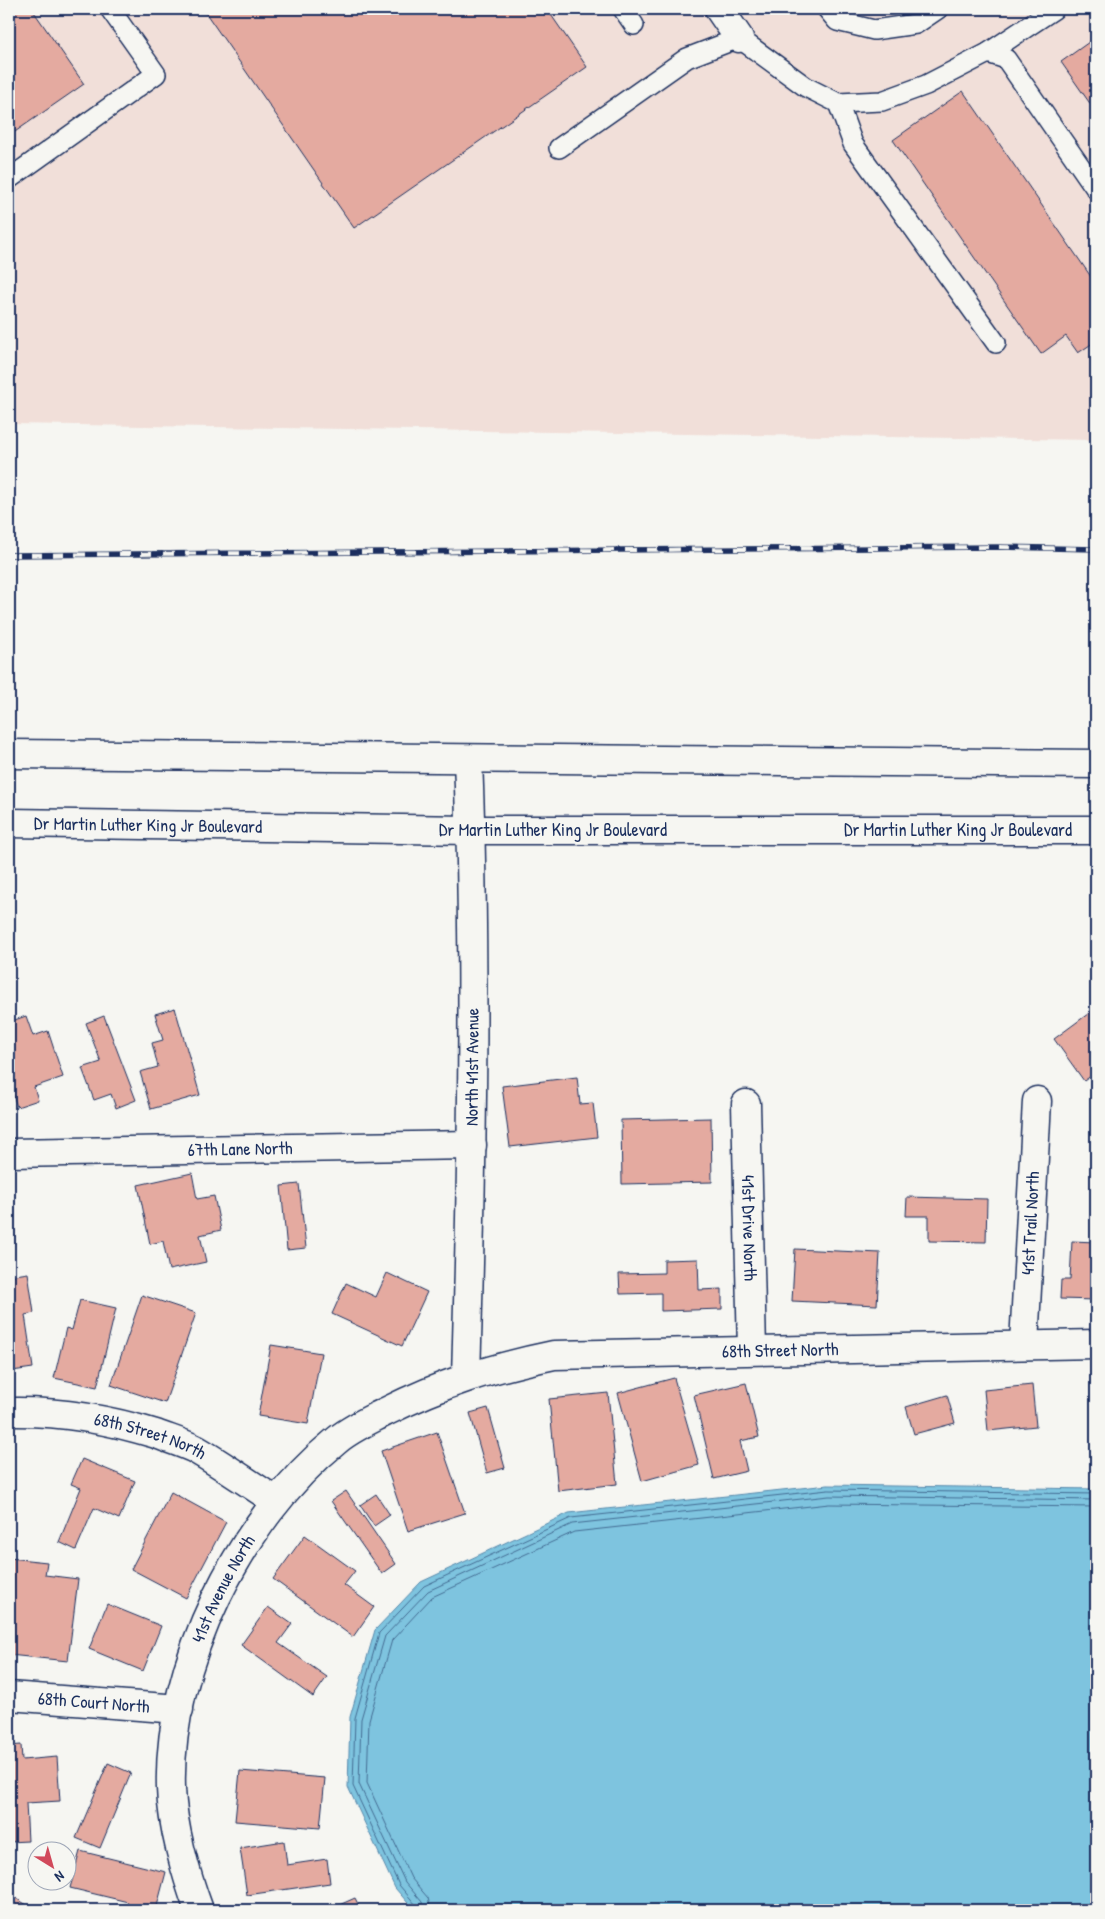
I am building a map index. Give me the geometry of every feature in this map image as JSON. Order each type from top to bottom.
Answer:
[{"type":"street","points":[[719,9],[740,38]]},
{"type":"street","points":[[9,754],[1096,764]]},
{"type":"street","name":"North 41st Avenue","points":[[466,1377],[472,1145],[468,759]]},
{"type":"street","name":"Dr Martin Luther King Jr Boulevard","points":[[9,823],[470,830],[1096,830]]},
{"type":"street","name":"41st Trail North","points":[[1024,1344],[1037,1101]]},
{"type":"street","name":"41st Drive North","points":[[746,1104],[752,1350]]},
{"type":"street","name":"67th Lane North","points":[[9,1153],[472,1145]]},
{"type":"street","name":"68th Street North","points":[[466,1377],[506,1365],[554,1355],[1096,1344]]},
{"type":"street","name":"41st Avenue North","points":[[199,1910],[187,1876],[170,1788],[173,1741],[179,1710],[192,1656],[207,1615],[238,1556],[276,1501],[304,1470],[336,1440],[422,1394],[466,1377]]},
{"type":"street","name":"68th Street North","points":[[9,1412],[39,1411],[90,1418],[133,1427],[174,1440],[194,1449],[276,1501]]},
{"type":"street","name":"68th Court North","points":[[9,1696],[179,1710]]},
{"type":"lane","points":[[9,178],[156,74],[110,9]]},
{"type":"lane","points":[[623,9],[634,25]]},
{"type":"lane","points":[[827,9],[837,21],[874,30],[916,24],[938,9]]},
{"type":"lane","points":[[559,148],[687,58],[740,38],[806,87],[838,103],[882,101],[926,85],[988,53],[1054,9]]},
{"type":"lane","points":[[988,53],[1006,59],[1096,189]]},
{"type":"lane","points":[[838,103],[853,144],[996,343]]},
{"type":"shaded area","points":[[9,9],[1096,9],[1096,440],[9,424]]},
{"type":"water","points":[[828,1485],[1096,1489],[1096,1910],[414,1910],[395,1888],[348,1787],[350,1717],[375,1630],[421,1582],[569,1513]]},
{"type":"building","points":[[9,9],[32,9],[84,84],[9,136]]},
{"type":"building","points":[[203,9],[547,9],[587,67],[354,228]]},
{"type":"building","points":[[1096,37],[1096,112],[1061,62]]},
{"type":"building","points":[[963,91],[1096,284],[1096,341],[1078,353],[1066,336],[1041,354],[893,140]]},
{"type":"building","points":[[175,1008],[200,1095],[151,1109],[140,1072],[158,1067],[152,1043],[163,1040],[155,1014]]},
{"type":"building","points":[[1096,1008],[1096,1072],[1084,1081],[1054,1039]]},
{"type":"building","points":[[26,1016],[33,1036],[48,1031],[63,1077],[34,1087],[38,1100],[17,1107],[9,1082],[9,1022]]},
{"type":"building","points":[[104,1016],[136,1100],[116,1108],[111,1094],[94,1100],[82,1068],[101,1062],[86,1023]]},
{"type":"building","points":[[577,1077],[580,1104],[593,1103],[597,1137],[510,1147],[502,1086]]},
{"type":"building","points":[[711,1118],[712,1182],[622,1184],[621,1120]]},
{"type":"building","points":[[192,1173],[197,1199],[214,1196],[221,1230],[200,1235],[206,1262],[169,1270],[163,1241],[150,1244],[138,1185]]},
{"type":"building","points":[[299,1184],[306,1248],[287,1250],[281,1186]]},
{"type":"building","points":[[907,1197],[987,1199],[986,1242],[929,1241],[929,1216],[906,1216]]},
{"type":"building","points":[[1072,1241],[1096,1242],[1096,1300],[1060,1299],[1061,1280],[1070,1280]]},
{"type":"building","points":[[795,1249],[880,1253],[877,1305],[792,1301]]},
{"type":"building","points":[[698,1259],[699,1290],[722,1289],[722,1309],[661,1311],[661,1293],[620,1294],[619,1274],[664,1273],[664,1260]]},
{"type":"building","points":[[28,1273],[34,1313],[25,1315],[33,1368],[12,1371],[9,1350],[9,1276]]},
{"type":"building","points":[[387,1273],[427,1292],[402,1346],[332,1314],[346,1283],[376,1297]]},
{"type":"building","points":[[142,1295],[196,1313],[165,1403],[111,1385]]},
{"type":"building","points":[[80,1300],[116,1308],[97,1387],[54,1378],[66,1328],[72,1330]]},
{"type":"building","points":[[271,1345],[321,1353],[308,1424],[258,1416]]},
{"type":"building","points":[[674,1378],[699,1465],[642,1481],[618,1393]]},
{"type":"building","points":[[746,1383],[759,1437],[740,1441],[747,1471],[714,1479],[694,1395]]},
{"type":"building","points":[[1032,1385],[1036,1426],[988,1431],[984,1390]]},
{"type":"building","points":[[608,1393],[617,1484],[558,1491],[549,1399]]},
{"type":"building","points":[[947,1395],[955,1423],[914,1434],[906,1407]]},
{"type":"building","points":[[488,1408],[505,1468],[487,1473],[470,1413]]},
{"type":"building","points":[[437,1432],[465,1513],[408,1531],[381,1451]]},
{"type":"building","points":[[82,1459],[135,1481],[119,1519],[94,1508],[76,1550],[59,1542],[81,1488],[71,1484]]},
{"type":"building","points":[[346,1491],[396,1564],[382,1574],[331,1501]]},
{"type":"building","points":[[171,1492],[226,1522],[186,1598],[131,1569]]},
{"type":"building","points":[[376,1494],[390,1515],[374,1526],[360,1505]]},
{"type":"building","points":[[305,1535],[355,1571],[344,1585],[374,1607],[353,1637],[273,1579]]},
{"type":"building","points":[[9,1558],[47,1562],[45,1575],[78,1579],[68,1661],[9,1655]]},
{"type":"building","points":[[107,1604],[161,1626],[143,1671],[89,1649]]},
{"type":"building","points":[[268,1607],[292,1624],[278,1643],[327,1677],[313,1697],[241,1645]]},
{"type":"building","points":[[21,1745],[22,1760],[57,1757],[60,1801],[26,1803],[28,1841],[9,1842],[9,1746]]},
{"type":"building","points":[[108,1763],[131,1773],[100,1848],[76,1838]]},
{"type":"building","points":[[240,1771],[325,1778],[320,1828],[235,1821]]},
{"type":"building","points":[[284,1841],[287,1865],[327,1859],[330,1883],[247,1895],[240,1848]]},
{"type":"building","points":[[80,1851],[166,1872],[156,1910],[126,1910],[128,1902],[78,1890],[78,1858]]},
{"type":"building","points":[[9,1894],[35,1910],[9,1910]]},
{"type":"building","points":[[355,1898],[361,1910],[328,1910]]},
{"type":"railway","points":[[9,555],[997,547],[1096,549]]}]
